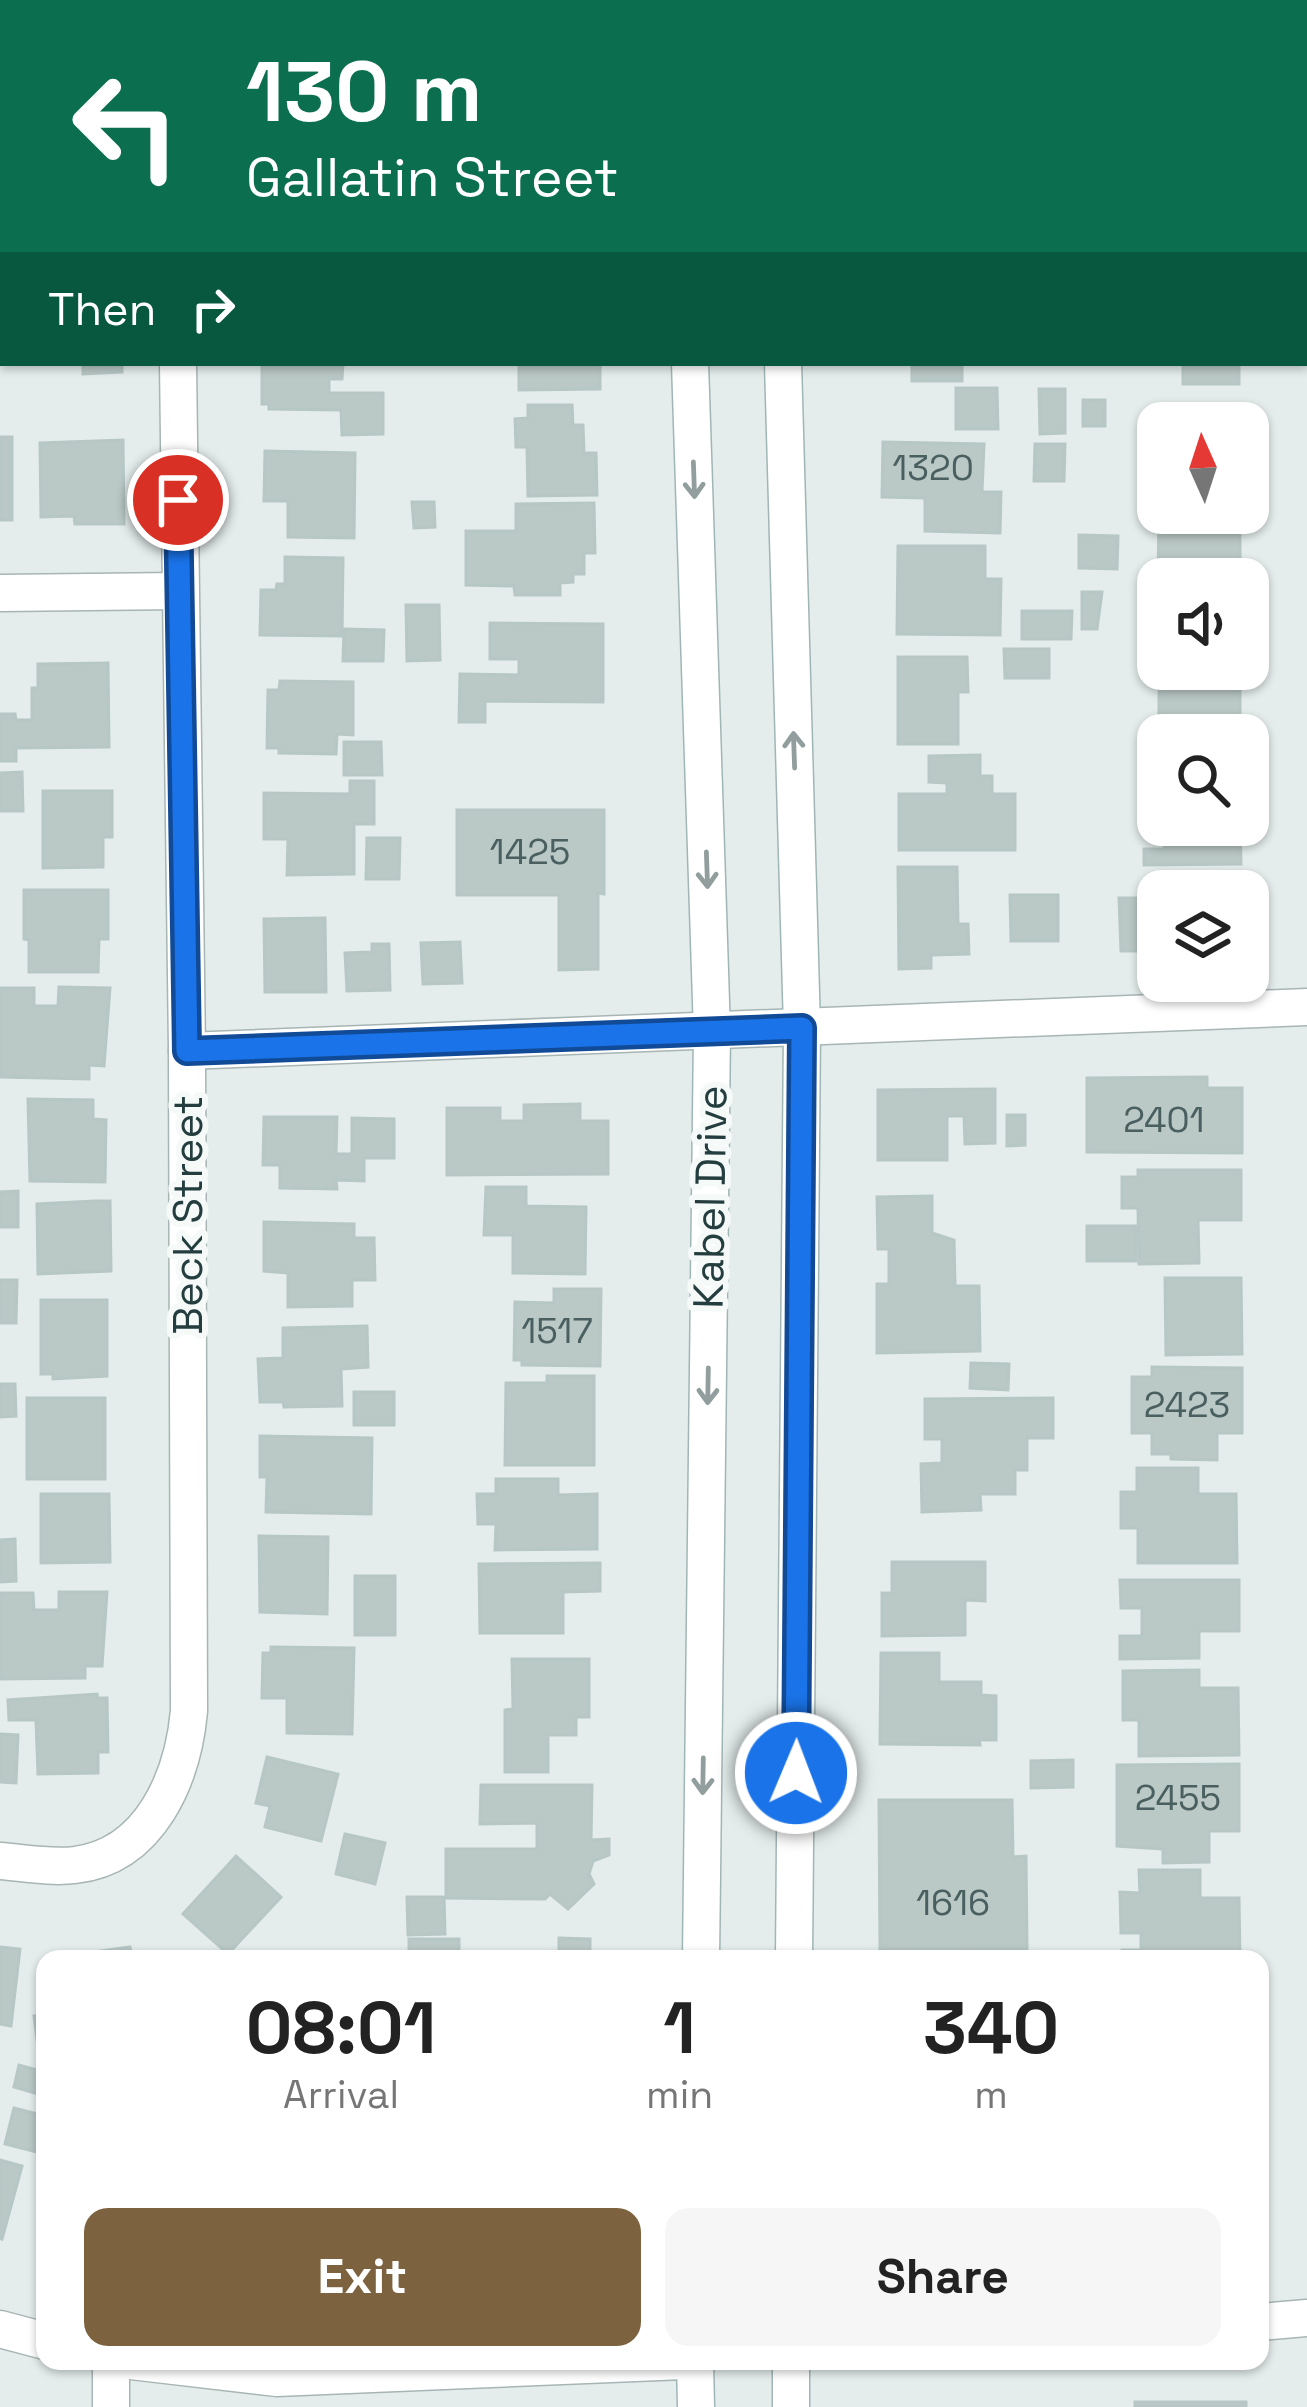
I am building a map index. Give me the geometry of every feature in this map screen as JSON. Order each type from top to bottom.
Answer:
[{"type":"street","name":"Beck Street","points":[[0,1861],[75,1865],[126,1846],[163,1804],[185,1746],[189,1711],[187,1051],[178,366]]},
{"type":"street","name":"Kabel Drive","points":[[690,366],[712,1032],[700,1950]]},
{"type":"street","points":[[783,366],[802,1028],[794,1950]]},
{"type":"street","points":[[0,593],[178,591]]},
{"type":"street","points":[[187,1051],[1307,1007]]},
{"type":"street","points":[[1269,2321],[1307,2318]]},
{"type":"street","points":[[0,2329],[36,2339]]},
{"type":"street","points":[[111,2370],[111,2407]]},
{"type":"street","points":[[209,2370],[278,2378],[469,2370]]},
{"type":"street","points":[[695,2370],[696,2407]]},
{"type":"street","points":[[791,2370],[791,2407]]},
{"type":"building","points":[[83,366],[122,366],[122,372],[83,374]]},
{"type":"building","points":[[262,366],[343,366],[342,379],[329,379],[329,393],[383,393],[383,434],[342,435],[341,410],[269,409],[269,404],[262,404]]},
{"type":"building","points":[[519,366],[600,366],[600,389],[519,390]]},
{"type":"building","points":[[912,366],[962,366],[962,381],[912,381]]},
{"type":"building","points":[[1183,366],[1239,366],[1239,384],[1183,384]]},
{"type":"building","points":[[956,388],[997,388],[998,429],[956,429]]},
{"type":"building","points":[[1039,389],[1065,389],[1065,433],[1040,434]]},
{"type":"building","points":[[1083,400],[1105,400],[1105,426],[1083,426]]},
{"type":"building","points":[[528,405],[572,405],[573,425],[583,425],[584,453],[596,453],[597,495],[528,496],[527,447],[516,447],[515,419],[528,418]]},
{"type":"building","points":[[0,437],[12,437],[12,520],[0,520]]},
{"type":"building","points":[[123,440],[124,524],[75,524],[74,516],[41,517],[40,443]]},
{"type":"building","points":[[883,442],[984,444],[982,492],[1001,492],[1000,533],[925,531],[925,498],[882,497]]},
{"type":"building","points":[[1035,444],[1065,444],[1064,481],[1034,481]]},
{"type":"building","points":[[265,451],[355,453],[354,538],[288,537],[288,501],[264,501]]},
{"type":"building","points":[[412,502],[434,502],[435,527],[414,528]]},
{"type":"building","points":[[594,503],[595,553],[584,553],[584,574],[573,574],[573,582],[560,583],[560,595],[515,595],[514,586],[466,585],[466,531],[516,531],[516,504]]},
{"type":"building","points":[[1159,534],[1240,534],[1240,558],[1158,558]]},
{"type":"building","points":[[1079,535],[1118,536],[1117,569],[1079,568]]},
{"type":"building","points":[[898,546],[985,546],[985,579],[1001,579],[1000,635],[897,634]]},
{"type":"building","points":[[285,557],[343,558],[342,636],[260,635],[261,590],[276,590],[277,584],[285,584]]},
{"type":"building","points":[[1082,592],[1102,592],[1097,629],[1082,629]]},
{"type":"building","points":[[406,605],[439,605],[440,660],[407,661]]},
{"type":"building","points":[[1022,611],[1072,611],[1071,639],[1022,639]]},
{"type":"building","points":[[490,623],[603,624],[603,702],[485,701],[485,722],[459,722],[460,674],[519,675],[519,659],[490,659]]},
{"type":"building","points":[[344,629],[384,630],[383,661],[343,661]]},
{"type":"building","points":[[1004,649],[1049,649],[1049,678],[1005,678]]},
{"type":"building","points":[[898,657],[967,657],[968,692],[958,692],[958,744],[898,744]]},
{"type":"building","points":[[108,663],[109,747],[16,748],[16,761],[0,761],[0,714],[32,720],[38,664]]},
{"type":"building","points":[[280,681],[353,682],[353,735],[337,734],[336,754],[279,753],[279,748],[267,748],[268,690],[279,690]]},
{"type":"building","points":[[1159,690],[1240,690],[1240,714],[1159,714]]},
{"type":"building","points":[[344,742],[381,742],[382,775],[344,775]]},
{"type":"building","points":[[980,755],[980,776],[992,776],[992,794],[1015,794],[1015,850],[899,850],[899,794],[947,794],[947,783],[929,782],[929,756]]},
{"type":"building","points":[[22,772],[23,811],[0,811],[0,773]]},
{"type":"building","points":[[350,781],[374,781],[374,824],[354,824],[354,874],[287,875],[288,839],[264,839],[264,793],[350,794]]},
{"type":"building","points":[[43,791],[112,791],[112,837],[103,837],[103,867],[43,868]]},
{"type":"building","points":[[457,810],[604,810],[598,969],[559,970],[559,895],[457,895]]},
{"type":"building","points":[[367,838],[400,838],[399,879],[366,879]]},
{"type":"building","points":[[1241,846],[1241,864],[1144,865],[1144,849]]},
{"type":"building","points":[[898,867],[957,867],[958,924],[968,924],[969,954],[931,955],[931,968],[899,969]]},
{"type":"building","points":[[24,890],[108,890],[108,939],[99,939],[98,972],[29,972]]},
{"type":"building","points":[[1010,895],[1058,895],[1058,941],[1011,941]]},
{"type":"building","points":[[1119,898],[1137,898],[1137,951],[1121,951]]},
{"type":"building","points":[[325,918],[326,992],[265,992],[264,919]]},
{"type":"building","points":[[460,942],[462,983],[423,984],[421,943]]},
{"type":"building","points":[[372,944],[389,944],[390,990],[347,991],[345,953],[372,952]]},
{"type":"building","points":[[59,987],[110,988],[104,1066],[89,1065],[89,1079],[0,1077],[0,988],[34,988],[34,1006],[58,1006]]},
{"type":"building","points":[[1207,1077],[1207,1088],[1242,1088],[1242,1153],[1087,1152],[1087,1078]]},
{"type":"building","points":[[995,1089],[995,1143],[965,1144],[964,1116],[947,1116],[947,1160],[878,1160],[878,1090]]},
{"type":"building","points":[[28,1099],[93,1100],[93,1119],[106,1120],[105,1182],[30,1181]]},
{"type":"building","points":[[580,1104],[580,1121],[608,1121],[608,1174],[447,1175],[447,1108],[500,1108],[500,1121],[524,1121],[524,1105]]},
{"type":"building","points":[[1007,1115],[1025,1115],[1025,1145],[1007,1146]]},
{"type":"building","points":[[264,1117],[337,1117],[336,1154],[352,1154],[352,1118],[394,1119],[394,1158],[364,1158],[364,1181],[336,1180],[337,1189],[280,1188],[280,1165],[263,1165]]},
{"type":"building","points":[[1138,1170],[1241,1170],[1241,1220],[1198,1220],[1199,1263],[1139,1264],[1138,1208],[1122,1208],[1122,1177],[1138,1177]]},
{"type":"building","points":[[486,1187],[526,1187],[526,1206],[586,1207],[585,1274],[513,1273],[513,1235],[484,1235]]},
{"type":"building","points":[[18,1191],[18,1227],[0,1227],[0,1192]]},
{"type":"building","points":[[932,1196],[932,1233],[954,1240],[955,1286],[979,1286],[980,1351],[877,1353],[877,1284],[889,1284],[889,1249],[878,1249],[877,1197]]},
{"type":"building","points":[[110,1201],[111,1271],[38,1274],[37,1204]]},
{"type":"building","points":[[264,1222],[354,1224],[354,1238],[374,1238],[375,1280],[352,1280],[352,1306],[288,1307],[288,1273],[264,1271]]},
{"type":"building","points":[[1087,1226],[1136,1226],[1136,1261],[1087,1261]]},
{"type":"building","points":[[1165,1278],[1241,1278],[1242,1354],[1166,1355]]},
{"type":"building","points":[[0,1280],[17,1280],[16,1323],[0,1323]]},
{"type":"building","points":[[554,1289],[601,1289],[600,1366],[522,1365],[522,1360],[514,1360],[515,1302],[554,1303]]},
{"type":"building","points":[[41,1300],[107,1300],[107,1376],[53,1379],[53,1374],[41,1374]]},
{"type":"building","points":[[367,1326],[368,1367],[341,1369],[342,1406],[284,1407],[283,1402],[260,1402],[258,1359],[283,1358],[283,1328]]},
{"type":"building","points":[[971,1363],[1009,1364],[1008,1390],[970,1388]]},
{"type":"building","points":[[1152,1367],[1242,1368],[1242,1433],[1217,1433],[1217,1460],[1152,1454],[1152,1433],[1132,1433],[1132,1377],[1152,1377]]},
{"type":"building","points":[[547,1376],[594,1376],[594,1465],[505,1465],[506,1383],[547,1383]]},
{"type":"building","points":[[0,1384],[15,1384],[16,1416],[0,1417]]},
{"type":"building","points":[[354,1392],[394,1392],[394,1425],[354,1425]]},
{"type":"building","points":[[27,1398],[105,1398],[105,1479],[27,1479]]},
{"type":"building","points":[[1053,1398],[1053,1438],[1027,1438],[1027,1470],[1015,1470],[1015,1494],[980,1494],[981,1510],[922,1512],[921,1464],[942,1463],[942,1439],[925,1439],[925,1399]]},
{"type":"building","points":[[260,1436],[372,1438],[371,1514],[266,1512],[267,1477],[260,1477]]},
{"type":"building","points":[[1137,1468],[1198,1468],[1198,1494],[1236,1494],[1237,1563],[1138,1563],[1138,1528],[1121,1528],[1121,1492],[1137,1492]]},
{"type":"building","points":[[496,1479],[558,1479],[558,1495],[597,1494],[597,1549],[495,1550],[496,1524],[478,1524],[477,1494],[496,1494]]},
{"type":"building","points":[[41,1494],[109,1494],[110,1562],[41,1563]]},
{"type":"building","points":[[259,1536],[328,1537],[327,1614],[260,1612]]},
{"type":"building","points":[[15,1539],[16,1581],[0,1582],[0,1540]]},
{"type":"building","points":[[892,1562],[985,1562],[985,1601],[965,1600],[965,1635],[882,1636],[882,1593],[892,1593]]},
{"type":"building","points":[[600,1563],[600,1591],[563,1592],[563,1633],[480,1633],[479,1564]]},
{"type":"building","points":[[355,1576],[395,1576],[395,1635],[355,1635]]},
{"type":"building","points":[[1120,1580],[1239,1580],[1239,1631],[1199,1631],[1199,1658],[1120,1659],[1120,1636],[1142,1636],[1142,1608],[1121,1608]]},
{"type":"building","points":[[59,1592],[107,1592],[102,1666],[85,1666],[85,1678],[0,1679],[0,1593],[33,1593],[34,1610],[59,1610]]},
{"type":"building","points":[[271,1647],[354,1648],[352,1734],[287,1733],[287,1698],[262,1698],[263,1653],[271,1653]]},
{"type":"building","points":[[881,1653],[939,1653],[939,1682],[981,1682],[981,1695],[996,1696],[996,1740],[979,1740],[980,1745],[880,1744]]},
{"type":"building","points":[[512,1659],[589,1659],[589,1717],[576,1717],[576,1735],[548,1735],[548,1772],[505,1772],[505,1710],[513,1709]]},
{"type":"building","points":[[1199,1670],[1199,1688],[1238,1688],[1239,1755],[1139,1756],[1139,1720],[1123,1720],[1123,1671]]},
{"type":"building","points":[[97,1694],[107,1698],[108,1752],[98,1752],[98,1773],[38,1774],[36,1720],[9,1720],[8,1700]]},
{"type":"building","points":[[0,1734],[18,1735],[16,1783],[0,1782]]},
{"type":"building","points":[[267,1757],[338,1774],[321,1841],[265,1827],[270,1806],[256,1803]]},
{"type":"building","points":[[1073,1760],[1073,1787],[1031,1788],[1031,1761]]},
{"type":"building","points":[[1239,1764],[1239,1831],[1209,1831],[1209,1862],[1163,1863],[1163,1849],[1117,1846],[1117,1765]]},
{"type":"building","points":[[481,1785],[592,1785],[591,1840],[609,1839],[609,1855],[593,1861],[589,1874],[594,1884],[568,1909],[550,1894],[545,1899],[446,1898],[446,1849],[537,1849],[537,1823],[480,1824]]},
{"type":"building","points":[[879,1800],[1012,1800],[1013,1857],[1026,1856],[1027,1949],[880,1950]]},
{"type":"building","points":[[345,1834],[385,1843],[375,1884],[336,1874]]},
{"type":"building","points":[[236,1856],[281,1897],[232,1950],[224,1950],[183,1914]]},
{"type":"building","points":[[1139,1870],[1200,1870],[1200,1898],[1239,1898],[1240,1950],[1141,1950],[1141,1933],[1121,1933],[1120,1892],[1140,1893]]},
{"type":"building","points":[[407,1897],[444,1897],[445,1934],[408,1935]]},
{"type":"building","points":[[559,1938],[590,1939],[590,1950],[559,1950]]},
{"type":"building","points":[[409,1939],[459,1939],[459,1950],[409,1950]]},
{"type":"building","points":[[0,1947],[20,1949],[11,2026],[0,2024]]},
{"type":"building","points":[[19,2065],[36,2070],[36,2093],[14,2087]]},
{"type":"building","points":[[14,2108],[36,2114],[36,2152],[5,2144]]},
{"type":"building","points":[[0,2160],[22,2166],[2,2239],[0,2238]]},
{"type":"building","points":[[1135,2402],[1246,2402],[1246,2407],[1135,2407]]},
{"type":"route","points":[[178,500],[187,1051],[802,1028],[796,1773]]}]
